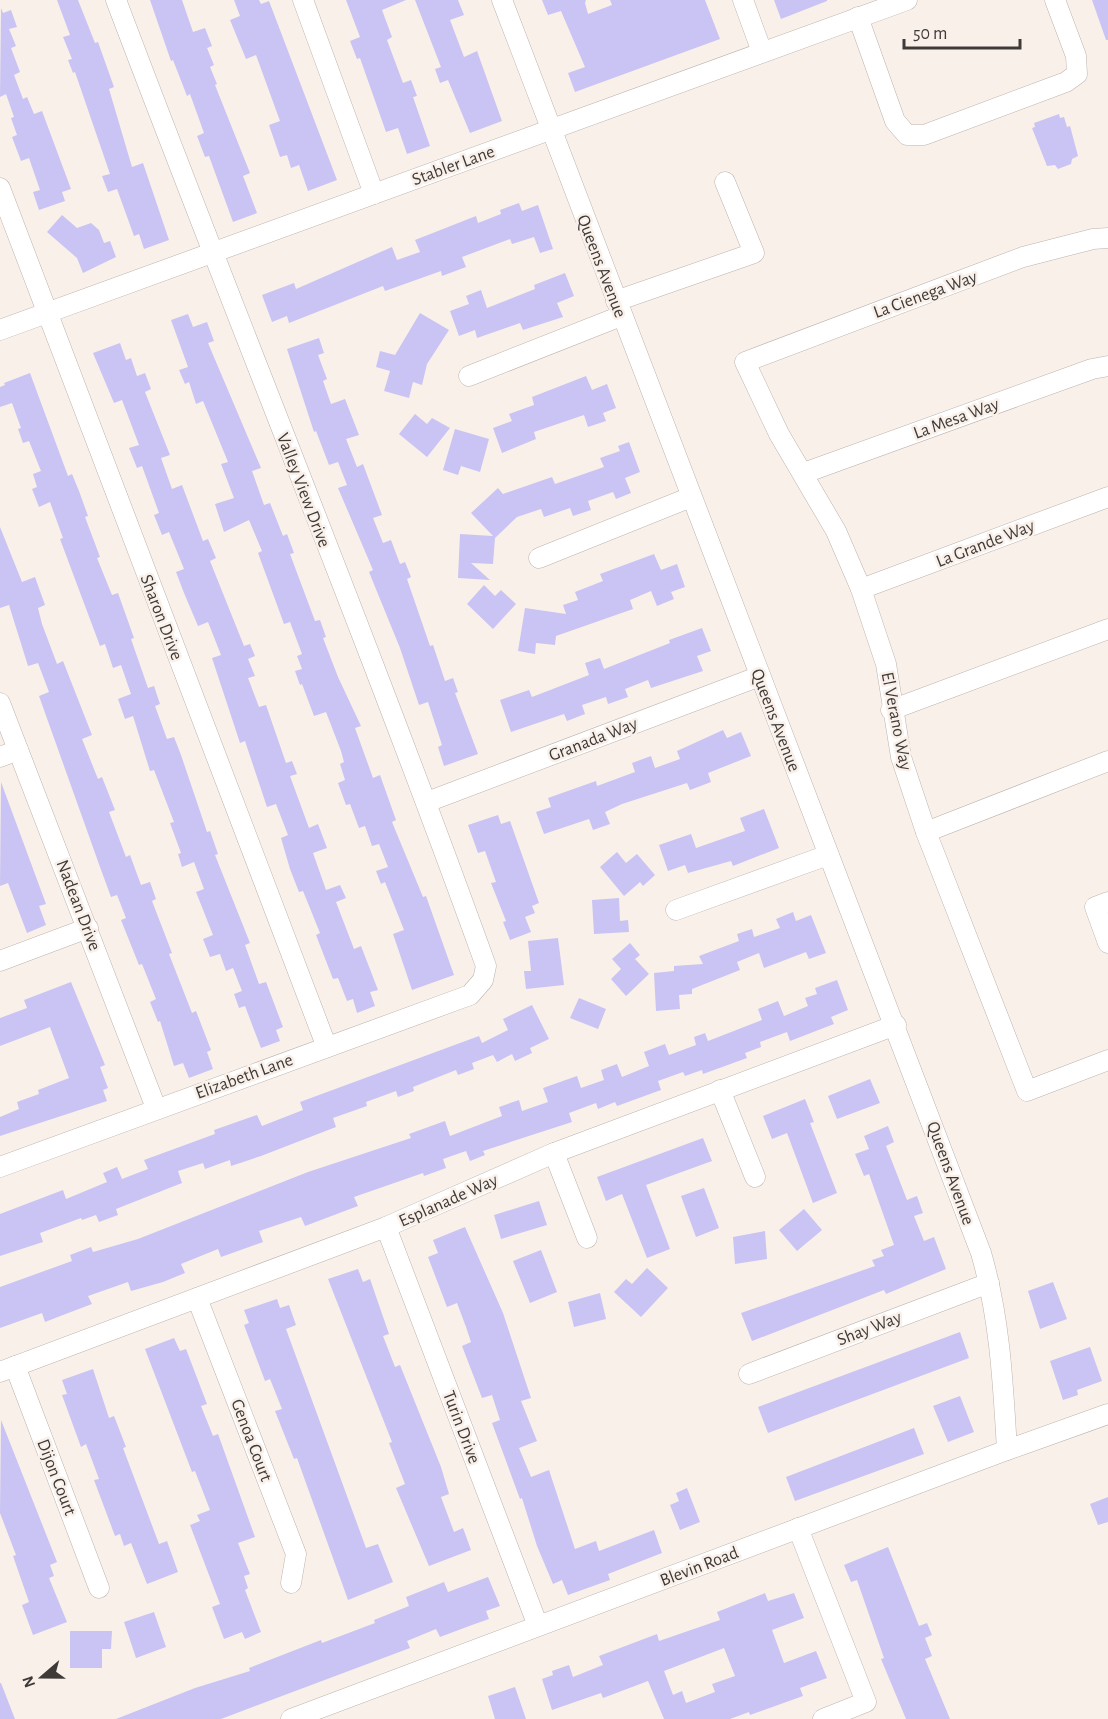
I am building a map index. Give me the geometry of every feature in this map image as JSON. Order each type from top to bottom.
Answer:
[{"type":"street","name":"Valley View Drive","points":[[116,0],[212,253],[427,802],[486,966],[483,980]]},
{"type":"street","points":[[303,0],[374,194]]},
{"type":"street","name":"Queens Avenue","points":[[502,0],[618,309],[828,855],[896,1025],[989,1283],[1001,1355],[1007,1450]]},
{"type":"street","points":[[743,0],[762,52]]},
{"type":"street","name":"Stabler Lane","points":[[0,330],[907,0]]},
{"type":"street","points":[[858,17],[895,121],[907,135],[924,135],[1066,82],[1077,74],[1076,56],[1055,0]]},
{"type":"street","points":[[469,376],[618,309],[754,253],[725,182]]},
{"type":"street","name":"Sharon Drive","points":[[0,188],[326,1045]]},
{"type":"street","name":"La Cienega Way","points":[[745,362],[1023,258],[1093,239],[1108,238]]},
{"type":"street","name":"El Verano Way","points":[[745,362],[779,434],[836,531],[861,589],[886,664],[891,710],[901,757],[926,832],[1027,1091],[1108,1060]]},
{"type":"street","name":"La Mesa Way","points":[[804,473],[1092,369],[1108,366]]},
{"type":"street","points":[[539,558],[691,497]]},
{"type":"street","name":"La Grande Way","points":[[861,589],[1108,497]]},
{"type":"street","points":[[891,710],[1108,629]]},
{"type":"street","name":"Granada Way","points":[[427,802],[760,676]]},
{"type":"street","name":"Nadean Drive","points":[[0,703],[9,753],[87,928],[156,1108]]},
{"type":"street","points":[[926,832],[1108,761]]},
{"type":"street","points":[[676,910],[828,855]]},
{"type":"street","points":[[1108,902],[1095,907],[1108,944]]},
{"type":"street","points":[[0,961],[87,928]]},
{"type":"street","name":"Elizabeth Lane","points":[[0,1167],[326,1045],[470,995],[483,980]]},
{"type":"street","name":"Esplanade Way","points":[[7,1369],[386,1227],[554,1154],[896,1025]]},
{"type":"street","points":[[720,1090],[755,1177]]},
{"type":"street","points":[[554,1154],[587,1238]]},
{"type":"street","name":"Turin Drive","points":[[386,1227],[537,1626]]},
{"type":"street","name":"Shay Way","points":[[749,1374],[989,1283]]},
{"type":"street","name":"Genoa Court","points":[[197,1298],[296,1554],[291,1583]]},
{"type":"street","name":"Dijon Court","points":[[7,1369],[99,1588]]},
{"type":"street","name":"Blevin Road","points":[[291,1719],[1108,1414]]},
{"type":"street","points":[[798,1528],[869,1711],[823,1719]]},
{"type":"building","points":[[57,0],[78,0],[95,43],[98,42],[114,87],[109,89],[132,167],[143,163],[169,240],[144,249],[139,234],[134,236],[117,189],[108,192],[102,176],[110,174],[75,72],[73,73],[68,60],[72,59],[63,37],[70,35]]},
{"type":"building","points":[[150,0],[182,0],[193,32],[205,28],[212,46],[207,48],[214,65],[210,67],[217,84],[215,85],[250,173],[243,176],[257,213],[233,222],[209,156],[205,157],[197,136],[204,133],[190,94],[187,96],[173,60],[171,61]]},
{"type":"building","points":[[234,0],[259,0],[261,4],[269,1],[337,180],[308,191],[299,165],[291,168],[287,155],[280,157],[269,125],[280,121],[256,55],[246,59],[230,20],[240,16]]},
{"type":"building","points":[[346,0],[406,0],[382,10],[392,37],[387,40],[403,83],[411,80],[417,96],[413,97],[430,146],[407,154],[398,128],[386,132],[360,58],[357,59],[350,41],[360,37]]},
{"type":"building","points":[[415,0],[458,0],[464,15],[450,20],[464,57],[477,51],[502,121],[470,133],[448,80],[440,83],[435,69],[441,67]]},
{"type":"building","points":[[542,0],[586,0],[588,14],[612,5],[610,0],[705,0],[720,39],[575,92],[568,73],[585,67],[561,11],[548,15]]},
{"type":"building","points":[[774,0],[827,0],[827,1],[781,19]]},
{"type":"building","points":[[1092,0],[1108,0],[1108,40],[1106,40]]},
{"type":"building","points":[[1,8],[3,13],[11,10],[17,27],[9,29],[16,46],[11,48],[20,72],[14,75],[23,99],[27,97],[34,114],[42,111],[71,189],[62,192],[65,201],[39,210],[33,192],[40,190],[29,158],[21,161],[12,137],[17,135],[11,118],[14,117],[6,94],[0,97]]},
{"type":"building","points":[[1059,114],[1060,118],[1064,117],[1067,127],[1070,126],[1078,156],[1072,159],[1071,164],[1058,169],[1055,165],[1047,166],[1032,128],[1035,127],[1034,123]]},
{"type":"building","points":[[519,203],[522,211],[538,205],[553,249],[540,253],[534,237],[512,244],[510,239],[462,257],[466,267],[442,276],[441,271],[385,291],[383,286],[289,323],[287,316],[272,322],[262,295],[294,283],[296,289],[392,247],[397,260],[420,252],[415,240],[476,216],[478,223],[501,214],[500,210]]},
{"type":"building","points":[[62,215],[77,228],[91,223],[99,230],[104,243],[110,241],[116,257],[83,273],[77,258],[47,232]]},
{"type":"building","points":[[565,273],[574,296],[557,303],[563,317],[523,330],[520,323],[477,338],[475,330],[459,336],[450,311],[469,304],[466,296],[481,290],[487,308],[535,289],[534,285]]},
{"type":"building","points":[[420,313],[449,330],[427,364],[422,385],[413,382],[409,398],[384,391],[390,371],[376,367],[380,351],[395,355]]},
{"type":"building","points":[[188,314],[193,327],[207,322],[214,341],[208,343],[261,468],[252,471],[264,505],[270,503],[283,536],[287,534],[294,553],[290,554],[315,621],[320,620],[326,637],[323,638],[338,677],[361,726],[355,728],[373,778],[380,775],[396,820],[392,822],[423,897],[426,896],[454,975],[412,990],[393,934],[404,930],[385,882],[381,884],[376,871],[388,867],[379,844],[372,846],[365,826],[359,828],[350,804],[346,805],[338,783],[345,780],[340,764],[344,762],[341,751],[326,712],[314,716],[302,684],[300,685],[295,671],[302,669],[297,656],[302,654],[290,622],[284,624],[258,553],[262,551],[249,520],[224,532],[215,504],[234,498],[221,464],[228,462],[203,401],[196,404],[189,382],[185,384],[179,370],[188,367],[171,320]]},
{"type":"building","points":[[319,338],[324,353],[318,355],[327,379],[323,381],[331,404],[345,399],[359,435],[346,439],[357,467],[363,464],[382,515],[373,518],[383,543],[391,540],[400,564],[405,562],[411,577],[407,579],[430,646],[433,645],[445,681],[453,678],[458,692],[455,693],[478,754],[444,766],[438,747],[442,745],[428,702],[419,705],[400,648],[369,572],[373,570],[338,488],[347,485],[338,462],[329,465],[316,431],[314,432],[287,349]]},
{"type":"building","points":[[120,343],[126,360],[131,358],[137,376],[145,373],[151,389],[145,392],[170,455],[161,458],[172,489],[182,485],[203,541],[208,539],[216,558],[210,561],[244,646],[250,644],[255,656],[248,659],[255,676],[248,678],[259,707],[266,705],[286,763],[292,761],[297,774],[290,776],[309,828],[318,824],[327,848],[313,853],[326,890],[340,885],[346,898],[336,902],[354,949],[361,946],[378,990],[370,992],[375,1006],[357,1013],[353,999],[347,1001],[338,978],[333,979],[316,935],[320,933],[303,891],[299,892],[290,869],[281,838],[288,835],[276,804],[267,807],[245,741],[240,743],[212,658],[221,655],[208,622],[198,626],[184,593],[176,572],[184,569],[169,532],[162,535],[154,515],[159,513],[142,466],[137,468],[129,448],[139,445],[122,400],[114,403],[93,353]]},
{"type":"building","points":[[30,373],[68,476],[72,474],[79,491],[88,516],[85,517],[100,557],[97,558],[112,595],[118,593],[148,688],[154,686],[160,704],[155,706],[167,739],[174,737],[207,832],[210,831],[218,854],[215,855],[250,943],[245,945],[259,984],[266,982],[283,1027],[276,1030],[280,1041],[261,1048],[245,1006],[239,1008],[234,994],[242,991],[233,968],[226,971],[220,954],[210,957],[203,939],[213,935],[196,892],[204,889],[194,862],[182,867],[178,854],[181,853],[170,823],[174,822],[154,770],[150,771],[133,716],[125,719],[118,699],[131,694],[121,665],[113,668],[105,644],[100,646],[60,539],[63,538],[50,502],[39,507],[32,489],[37,487],[33,474],[41,471],[29,441],[23,443],[18,429],[21,428],[12,403],[0,407],[0,387],[5,385],[4,383]]},
{"type":"building","points":[[586,376],[592,390],[607,384],[616,408],[603,413],[606,421],[588,427],[584,415],[534,432],[536,439],[502,453],[493,428],[512,421],[509,414],[534,405],[532,397]]},
{"type":"building","points":[[415,414],[427,424],[432,418],[450,428],[427,457],[399,434]]},
{"type":"building","points":[[455,429],[489,439],[480,472],[461,466],[458,475],[443,470]]},
{"type":"building","points":[[629,442],[640,472],[625,478],[631,493],[616,499],[613,492],[588,501],[591,510],[573,516],[570,508],[544,517],[541,509],[517,517],[495,538],[493,564],[471,563],[490,580],[458,578],[460,534],[493,536],[471,513],[498,488],[503,494],[552,477],[555,484],[604,467],[600,458],[620,451],[618,446]]},
{"type":"building","points":[[0,527],[22,582],[35,577],[45,605],[38,608],[42,624],[57,664],[63,661],[92,735],[82,739],[98,779],[102,777],[115,810],[109,812],[126,857],[130,855],[141,885],[150,882],[156,899],[152,901],[172,953],[169,954],[192,1013],[196,1011],[211,1050],[207,1052],[213,1069],[189,1078],[183,1063],[174,1066],[160,1021],[158,1022],[150,1002],[156,999],[121,920],[126,918],[117,895],[111,897],[100,867],[39,696],[49,692],[38,663],[28,666],[9,605],[0,608]]},
{"type":"building","points":[[654,554],[661,570],[677,564],[685,587],[671,592],[674,599],[657,606],[651,591],[630,600],[633,609],[556,636],[555,645],[536,643],[535,654],[518,651],[525,608],[566,614],[563,605],[578,600],[575,592],[603,581],[600,574]]},
{"type":"building","points":[[484,585],[495,596],[501,590],[516,604],[493,629],[467,604]]},
{"type":"building","points":[[702,628],[711,651],[697,656],[703,671],[651,688],[648,680],[625,689],[628,697],[608,704],[606,697],[582,705],[585,714],[567,721],[564,714],[511,732],[500,700],[529,690],[532,697],[589,675],[585,663],[600,658],[604,669]]},
{"type":"building","points":[[723,730],[727,738],[741,732],[751,756],[708,773],[711,782],[690,790],[687,783],[622,804],[605,812],[610,824],[593,830],[589,819],[544,834],[536,812],[551,807],[548,798],[596,781],[597,786],[635,772],[632,763],[651,756],[655,768],[680,759],[677,751]]},
{"type":"building","points":[[1,782],[46,904],[39,906],[46,925],[27,933],[8,883],[0,886]]},
{"type":"building","points":[[764,809],[779,848],[733,866],[731,861],[688,873],[685,865],[668,871],[659,845],[691,834],[696,848],[745,831],[740,818]]},
{"type":"building","points":[[498,815],[501,824],[510,821],[539,903],[532,906],[535,913],[525,917],[531,932],[510,940],[503,922],[506,921],[491,883],[496,882],[485,851],[478,853],[468,825]]},
{"type":"building","points":[[617,852],[626,863],[637,854],[655,875],[643,886],[640,882],[624,896],[600,867]]},
{"type":"building","points":[[619,898],[620,921],[628,920],[629,932],[594,934],[592,900]]},
{"type":"building","points":[[793,912],[796,921],[811,915],[826,953],[809,959],[806,952],[764,968],[759,953],[737,962],[740,970],[692,989],[692,994],[679,995],[680,1009],[656,1011],[654,973],[674,971],[674,966],[703,964],[699,956],[739,941],[737,934],[752,929],[754,937],[780,928],[776,919]]},
{"type":"building","points":[[558,938],[564,985],[526,989],[524,971],[531,971],[528,941]]},
{"type":"building","points":[[630,943],[640,955],[635,959],[649,974],[626,996],[611,979],[621,969],[612,959]]},
{"type":"building","points":[[837,980],[848,1010],[831,1017],[834,1024],[790,1041],[787,1032],[760,1042],[761,1047],[745,1053],[747,1058],[703,1074],[702,1070],[685,1076],[683,1072],[658,1081],[661,1090],[617,1106],[615,1102],[598,1109],[596,1103],[569,1113],[572,1122],[483,1151],[485,1155],[470,1161],[466,1151],[443,1159],[446,1168],[424,1176],[423,1173],[354,1197],[358,1206],[305,1226],[301,1217],[259,1231],[263,1242],[221,1257],[218,1249],[181,1264],[185,1273],[163,1282],[131,1291],[128,1282],[88,1296],[92,1304],[45,1322],[42,1313],[0,1328],[0,1287],[72,1261],[70,1255],[91,1247],[93,1252],[138,1239],[308,1172],[411,1138],[409,1134],[445,1121],[450,1136],[502,1116],[499,1107],[519,1100],[522,1111],[548,1102],[543,1088],[577,1076],[581,1088],[604,1080],[601,1070],[617,1064],[622,1077],[649,1066],[644,1052],[665,1044],[669,1055],[696,1045],[694,1037],[705,1033],[708,1041],[762,1020],[758,1009],[778,1001],[784,1016],[808,1006],[805,998],[817,994],[815,988]]},
{"type":"building","points":[[71,982],[105,1065],[100,1067],[108,1088],[103,1090],[107,1101],[0,1136],[0,1117],[19,1109],[17,1102],[39,1094],[38,1090],[69,1078],[50,1027],[0,1046],[0,1018],[27,1008],[24,1000]]},
{"type":"building","points":[[579,998],[606,1009],[598,1029],[570,1018]]},
{"type":"building","points":[[532,1005],[549,1039],[530,1048],[532,1053],[515,1061],[512,1054],[497,1062],[493,1055],[472,1063],[474,1069],[458,1075],[456,1070],[413,1087],[414,1091],[398,1097],[396,1091],[366,1102],[367,1106],[333,1118],[336,1127],[231,1166],[230,1160],[205,1169],[203,1163],[178,1171],[182,1183],[116,1209],[118,1215],[99,1222],[96,1215],[82,1220],[81,1218],[40,1233],[43,1242],[0,1256],[0,1214],[63,1190],[66,1199],[107,1182],[103,1173],[117,1167],[122,1179],[148,1169],[144,1160],[215,1134],[214,1130],[257,1115],[262,1126],[303,1110],[300,1102],[479,1036],[482,1043],[508,1030],[503,1019]]},
{"type":"building","points":[[870,1079],[880,1103],[837,1119],[828,1096]]},
{"type":"building","points":[[805,1099],[814,1122],[810,1123],[837,1193],[813,1203],[787,1133],[772,1139],[763,1116]]},
{"type":"building","points":[[888,1126],[894,1142],[886,1146],[907,1200],[917,1196],[923,1213],[914,1216],[924,1241],[934,1237],[946,1269],[886,1294],[884,1290],[752,1341],[741,1313],[875,1266],[872,1260],[884,1256],[881,1250],[894,1245],[869,1174],[864,1176],[855,1154],[869,1149],[864,1136]]},
{"type":"building","points":[[703,1138],[712,1161],[646,1185],[670,1249],[647,1258],[622,1194],[606,1201],[597,1177]]},
{"type":"building","points":[[704,1188],[719,1228],[696,1237],[681,1196]]},
{"type":"building","points":[[539,1201],[547,1225],[501,1239],[494,1215]]},
{"type":"building","points":[[804,1209],[822,1230],[797,1251],[779,1230]]},
{"type":"building","points":[[465,1227],[503,1313],[531,1398],[521,1401],[537,1441],[519,1448],[531,1477],[549,1470],[575,1549],[596,1541],[599,1551],[654,1530],[662,1553],[608,1574],[610,1580],[568,1595],[562,1580],[553,1584],[537,1546],[522,1498],[520,1499],[492,1423],[500,1420],[492,1395],[482,1398],[462,1346],[471,1342],[457,1303],[447,1307],[428,1257],[438,1253],[433,1240]]},
{"type":"building","points":[[765,1231],[767,1259],[735,1264],[733,1237]]},
{"type":"building","points":[[541,1250],[557,1292],[530,1303],[513,1261]]},
{"type":"building","points":[[647,1268],[668,1288],[641,1317],[614,1292],[626,1279],[632,1284]]},
{"type":"building","points":[[358,1269],[363,1282],[370,1279],[389,1334],[383,1336],[395,1367],[400,1365],[441,1467],[449,1494],[441,1497],[454,1532],[463,1528],[471,1550],[429,1566],[396,1488],[405,1484],[389,1443],[392,1442],[328,1279]]},
{"type":"building","points":[[1053,1282],[1067,1319],[1040,1329],[1028,1291]]},
{"type":"building","points":[[600,1293],[606,1319],[574,1327],[568,1302]]},
{"type":"building","points":[[277,1299],[280,1308],[289,1305],[296,1325],[286,1329],[366,1548],[378,1544],[393,1582],[348,1600],[297,1458],[294,1459],[275,1411],[282,1409],[270,1379],[265,1381],[244,1325],[249,1323],[244,1310]]},
{"type":"building","points":[[960,1332],[969,1358],[768,1433],[758,1407]]},
{"type":"building","points":[[174,1338],[180,1351],[186,1349],[207,1404],[201,1406],[213,1436],[218,1434],[255,1537],[238,1543],[250,1574],[244,1576],[248,1588],[245,1590],[261,1632],[245,1639],[242,1632],[224,1639],[212,1607],[220,1604],[190,1525],[200,1521],[197,1515],[210,1510],[195,1471],[192,1472],[145,1349]]},
{"type":"building","points":[[1090,1347],[1102,1381],[1077,1390],[1078,1395],[1063,1400],[1050,1361]]},
{"type":"building","points":[[93,1369],[109,1418],[114,1416],[126,1447],[123,1448],[159,1544],[167,1541],[178,1572],[147,1584],[131,1543],[124,1546],[120,1534],[115,1536],[94,1480],[99,1479],[86,1444],[81,1447],[62,1395],[67,1394],[62,1380]]},
{"type":"building","points":[[960,1396],[974,1432],[948,1442],[933,1406]]},
{"type":"building","points":[[1,1420],[57,1562],[50,1565],[54,1576],[49,1578],[67,1622],[33,1635],[22,1605],[29,1602],[13,1556],[16,1555],[0,1513]]},
{"type":"building","points":[[914,1428],[924,1454],[795,1501],[786,1477]]},
{"type":"building","points":[[687,1488],[700,1522],[680,1530],[670,1505],[679,1501],[676,1493]]},
{"type":"building","points":[[1108,1497],[1108,1522],[1098,1525],[1090,1504]]},
{"type":"building","points":[[888,1547],[919,1626],[927,1623],[932,1635],[925,1638],[932,1656],[925,1659],[950,1719],[906,1719],[881,1659],[884,1658],[857,1580],[851,1582],[844,1565]]},
{"type":"building","points":[[488,1577],[500,1606],[486,1611],[489,1619],[440,1637],[436,1629],[407,1641],[410,1648],[221,1719],[116,1719],[195,1688],[250,1671],[249,1668],[321,1640],[322,1643],[375,1623],[374,1620],[409,1606],[406,1597],[444,1582],[448,1592]]},
{"type":"building","points":[[765,1593],[768,1601],[794,1593],[804,1618],[772,1630],[784,1663],[816,1651],[827,1678],[800,1688],[803,1696],[750,1715],[749,1712],[730,1719],[664,1719],[648,1681],[603,1698],[601,1693],[552,1710],[542,1679],[553,1675],[552,1671],[569,1665],[573,1677],[603,1665],[599,1656],[657,1634],[659,1641],[720,1620],[717,1612]],"holes":[[[724,1648],[735,1676],[712,1684],[715,1692],[686,1703],[682,1691],[673,1695],[664,1671]]]},
{"type":"building","points":[[154,1612],[166,1647],[136,1658],[124,1622]]},
{"type":"building","points":[[70,1631],[112,1631],[111,1649],[102,1649],[102,1668],[70,1668]]},
{"type":"building","points":[[1,1683],[15,1719],[0,1719]]},
{"type":"building","points":[[515,1687],[526,1719],[495,1719],[488,1696]]}]
